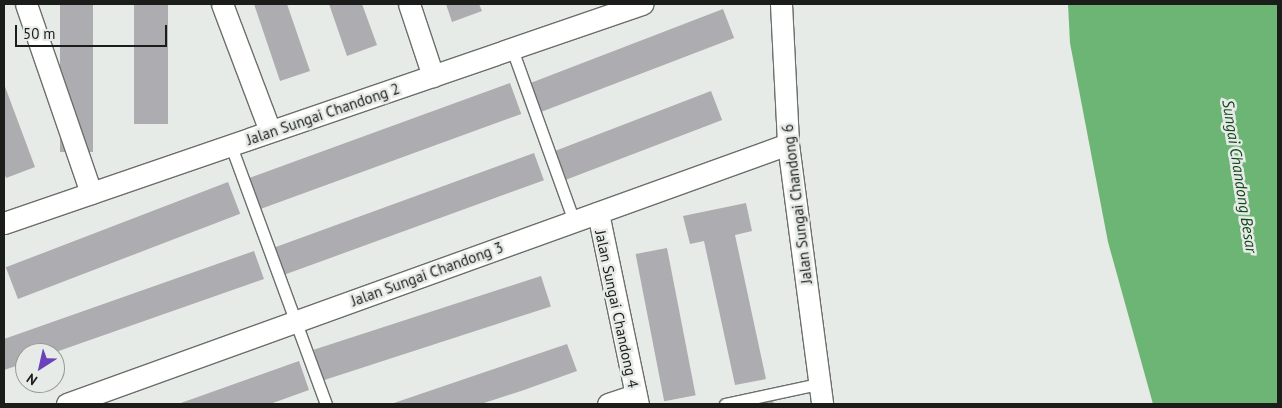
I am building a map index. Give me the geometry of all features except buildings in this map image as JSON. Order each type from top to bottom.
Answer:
[{"type":"street","points":[[26,4],[91,193]]},
{"type":"street","points":[[222,4],[270,131]]},
{"type":"street","points":[[409,4],[433,76]]},
{"type":"street","name":"Jalan Sungai Chandong 2","points":[[4,223],[512,49],[603,10],[642,4]]},
{"type":"street","name":"Jalan Sungai Chandong 6","points":[[781,4],[788,144],[820,394]]},
{"type":"street","name":"Jalan Sungai Chandong 3","points":[[66,404],[788,144]]},
{"type":"street","name":"Jalan Sungai Chandong 4","points":[[598,213],[636,399]]},
{"type":"street","points":[[608,404],[636,399]]},
{"type":"lane","points":[[512,49],[574,221]]},
{"type":"lane","points":[[231,146],[326,404]]},
{"type":"lane","points":[[725,404],[820,394]]},
{"type":"water","name":"Sungai Chandong Besar","points":[[1068,4],[1278,4],[1278,404],[1153,404],[1108,242],[1070,43]]}]
